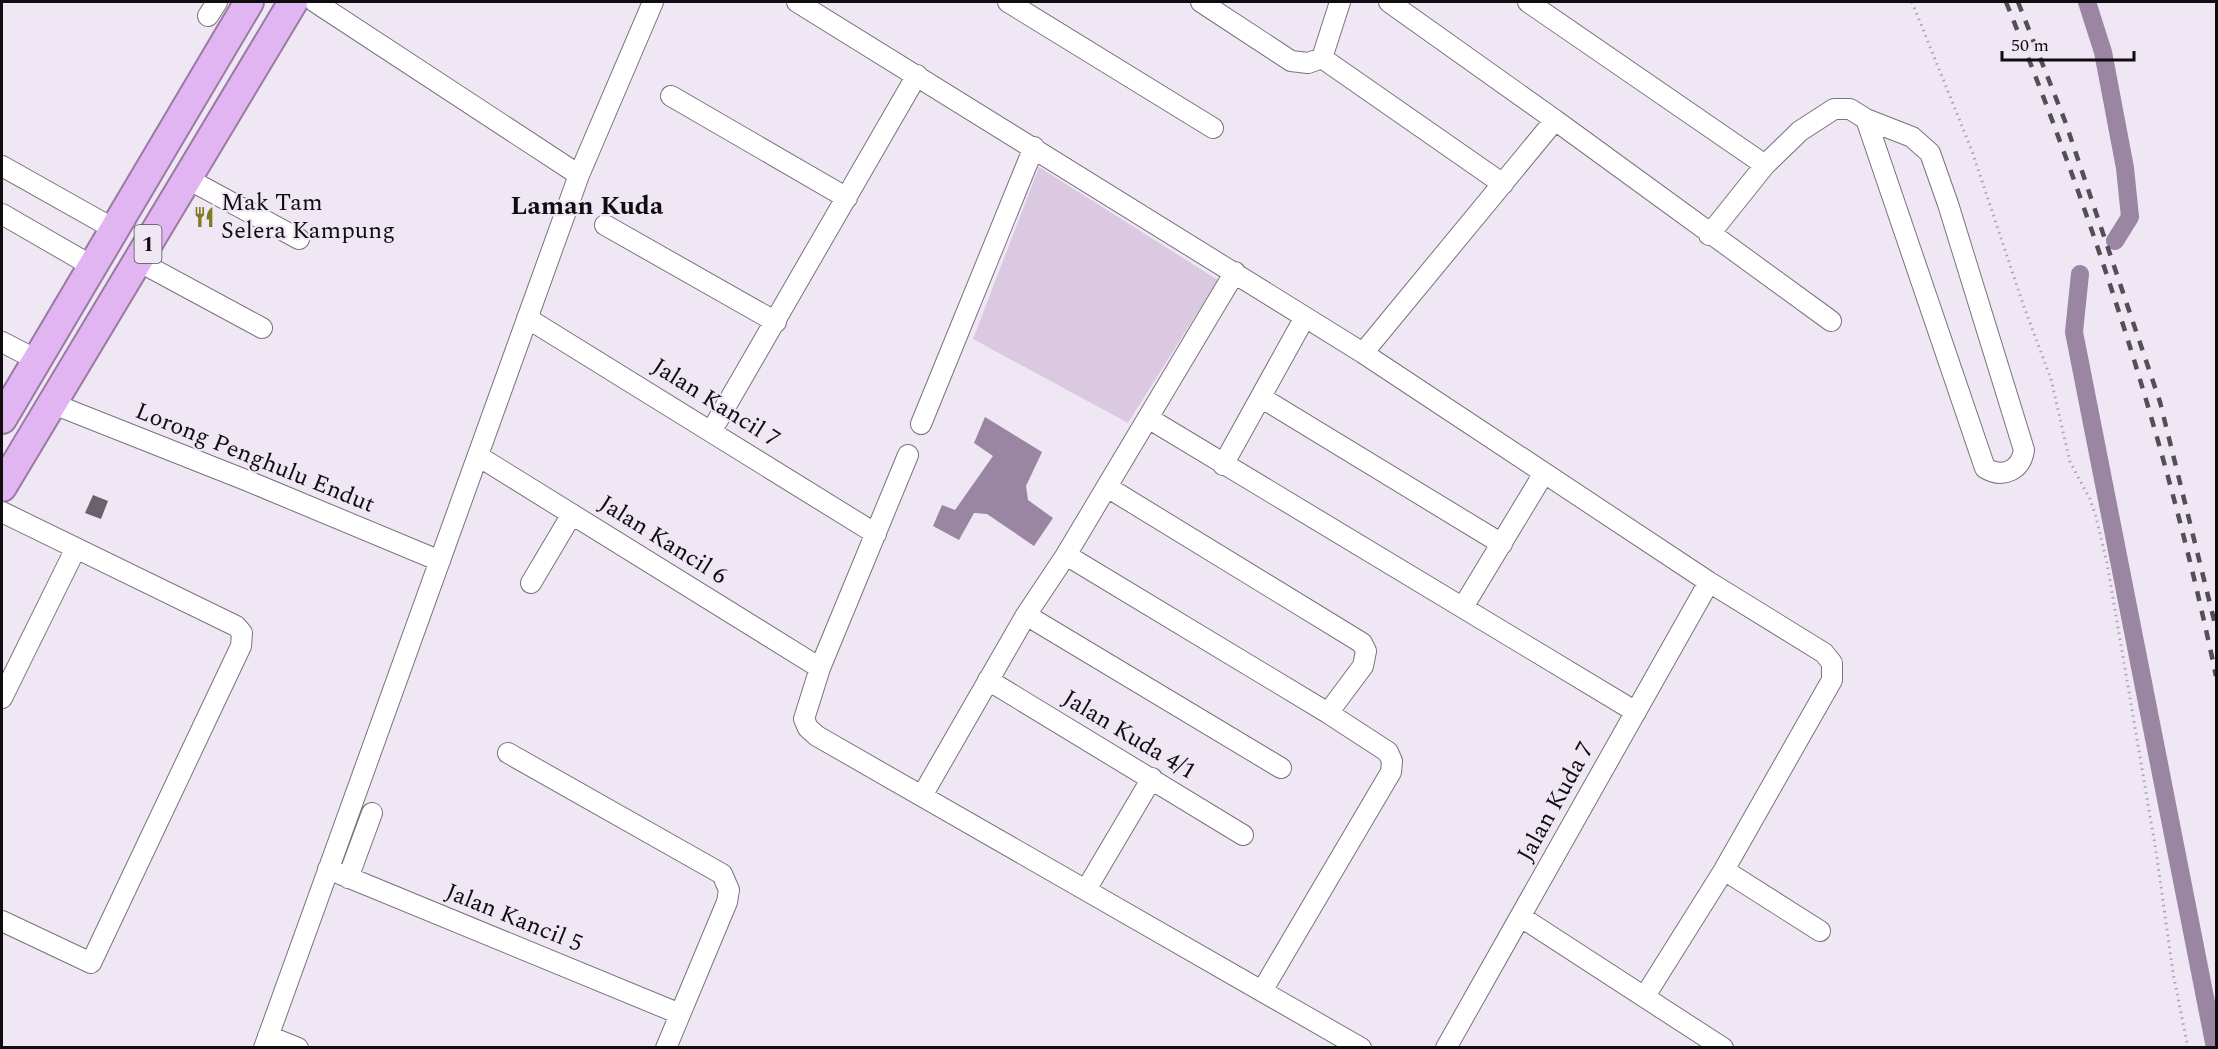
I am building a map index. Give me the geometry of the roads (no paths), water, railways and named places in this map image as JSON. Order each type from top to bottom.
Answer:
[{"type":"highway","name":"1","points":[[2,419],[249,2]]},
{"type":"highway","name":"1","points":[[2,486],[293,2]]},
{"type":"street","points":[[315,2],[579,175]]},
{"type":"street","points":[[298,1047],[266,1042],[579,175],[653,2]]},
{"type":"street","points":[[797,2],[1363,353],[1709,582],[1824,653],[1832,663],[1832,680],[1724,870],[1645,996]]},
{"type":"street","points":[[1008,2],[1213,128]]},
{"type":"street","points":[[1202,2],[1291,61],[1308,63],[1322,58]]},
{"type":"street","points":[[1322,58],[1340,2]]},
{"type":"street","points":[[1389,2],[1556,120],[1710,235],[1831,321]]},
{"type":"street","points":[[1528,2],[1765,165]]},
{"type":"street","points":[[1322,58],[1503,184]]},
{"type":"street","points":[[712,430],[917,75]]},
{"type":"street","points":[[671,96],[847,198]]},
{"type":"street","points":[[1710,235],[1765,165],[1800,131],[1834,109],[1850,109],[1866,119],[1911,137],[1930,153],[2024,450],[2022,461],[2012,470],[1992,472],[1985,468],[1866,119]]},
{"type":"street","points":[[1363,353],[1556,120]]},
{"type":"street","points":[[921,424],[1034,147]]},
{"type":"street","points":[[2,166],[114,229]]},
{"type":"street","points":[[186,178],[299,239]]},
{"type":"street","points":[[2,214],[92,266]]},
{"type":"street","points":[[605,225],[776,322]]},
{"type":"street","points":[[138,261],[262,328]]},
{"type":"street","points":[[923,794],[1026,615],[1066,555],[1235,272]]},
{"type":"street","points":[[1223,465],[1305,317]]},
{"type":"street","name":"Jalan Kancil 7","points":[[527,318],[712,430],[876,534]]},
{"type":"street","points":[[2,342],[37,360]]},
{"type":"street","points":[[1262,398],[1502,544]]},
{"type":"street","name":"Lorong Penghulu Endut","points":[[51,403],[248,481],[440,561]]},
{"type":"street","points":[[1148,418],[1636,712]]},
{"type":"street","points":[[908,455],[820,668],[804,719],[808,728],[817,736],[923,794],[1361,1047]]},
{"type":"street","name":"Jalan Kancil 6","points":[[478,456],[820,668]]},
{"type":"street","points":[[1463,607],[1544,473]]},
{"type":"street","points":[[1107,487],[1362,643],[1366,651],[1363,666],[1328,713]]},
{"type":"street","points":[[2,512],[236,626],[242,633],[241,646],[91,963],[2,921]]},
{"type":"street","points":[[531,583],[572,514]]},
{"type":"street","points":[[2,698],[75,548]]},
{"type":"street","points":[[1066,555],[1328,713],[1388,752],[1392,761],[1390,772],[1262,991]]},
{"type":"street","name":"Jalan Kuda 7","points":[[1446,1047],[1709,582]]},
{"type":"street","points":[[1026,615],[1281,768]]},
{"type":"street","name":"Jalan Kuda 4/1","points":[[988,680],[1244,835]]},
{"type":"street","points":[[508,753],[722,874],[727,881],[729,890],[727,902],[666,1047]]},
{"type":"street","points":[[1087,888],[1152,778]]},
{"type":"street","points":[[348,878],[372,813]]},
{"type":"street","name":"Jalan Kancil 5","points":[[328,869],[680,1014]]},
{"type":"street","points":[[1724,870],[1820,931]]},
{"type":"street","points":[[1521,917],[1724,1047]]},
{"type":"waterway","points":[[2087,2],[2103,52],[2125,168],[2130,217],[2115,241]]},
{"type":"waterway","points":[[2080,274],[2074,332],[2215,1048]]},
{"type":"railway","points":[[2006,2],[2069,167],[2126,334],[2175,504],[2216,676]]},
{"type":"railway","points":[[2018,2],[2065,121],[2160,402],[2216,628]]},
{"type":"place","name":"Mak Tam Selera Kampung","points":[[204,217]]},
{"type":"district","name":"Laman Kuda","points":[[587,206]]}]
